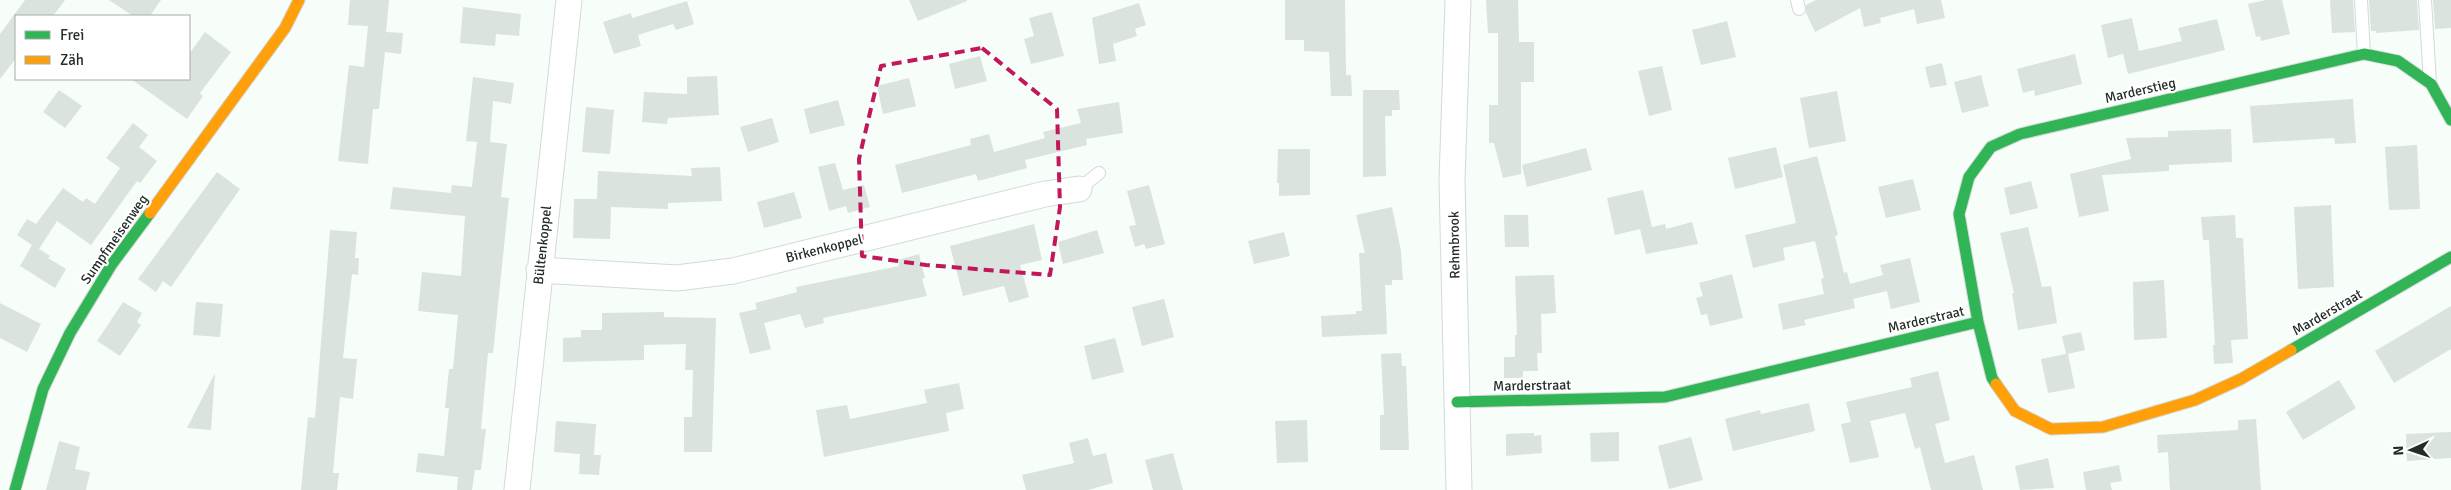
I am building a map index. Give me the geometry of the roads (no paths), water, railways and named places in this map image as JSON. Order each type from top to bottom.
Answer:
[{"type":"street","name":"Sumpfmeisenweg","points":[[16,490],[43,389],[70,333],[112,264],[284,28],[299,0]]},
{"type":"street","name":"Bültenkoppel","points":[[517,490],[569,0]]},
{"type":"street","name":"Rehmbrook","points":[[1458,0],[1452,181],[1459,490]]},
{"type":"street","name":"Marderstieg","points":[[1978,322],[1959,214],[1968,177],[1992,147],[2020,134],[2364,54],[2398,61],[2431,84],[2451,120]]},
{"type":"street","name":"Birkenkoppel","points":[[539,270],[677,278],[733,271],[1036,196],[1079,189]]},
{"type":"street","name":"Marderstraat","points":[[1457,402],[1666,397],[1978,322],[1992,378],[2014,411],[2051,429],[2103,426],[2195,400],[2241,380],[2451,257]]},
{"type":"lane","points":[[2361,0],[2364,54]]},
{"type":"lane","points":[[2425,0],[2431,84]]},
{"type":"lane","name":"Birkenkoppel","points":[[1079,189],[1100,173]]}]
